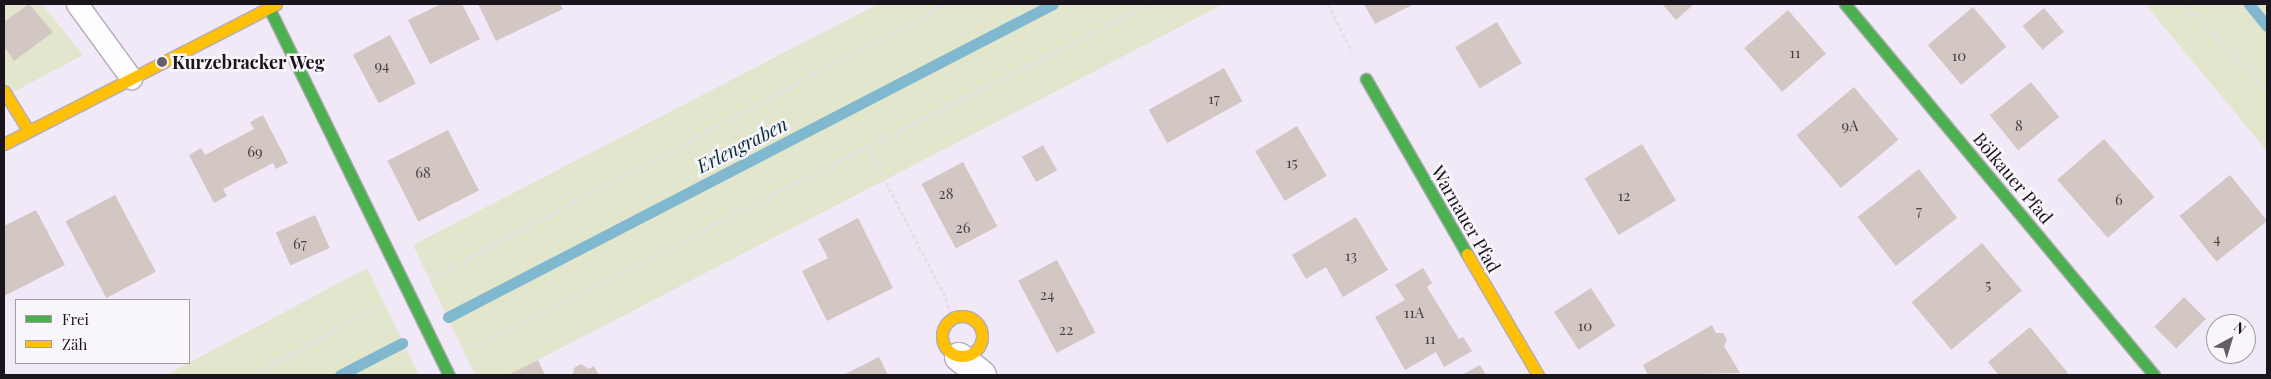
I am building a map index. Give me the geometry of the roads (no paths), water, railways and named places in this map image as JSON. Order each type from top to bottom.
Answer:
[{"type":"street","name":"Bölkauer Pfad","points":[[1845,4],[2154,375]]},
{"type":"street","points":[[4,144],[28,130],[273,6],[449,375]]},
{"type":"street","name":"Warnauer Pfad","points":[[1366,79],[1538,375]]},
{"type":"street","points":[[4,91],[28,130]]},
{"type":"street","points":[[968,353],[983,375]]},
{"type":"lane","points":[[77,4],[131,78]]},
{"type":"waterway","name":"Erlengraben","points":[[448,317],[1053,4]]},
{"type":"waterway","name":"Erlengraben","points":[[2249,4],[2267,26]]},
{"type":"waterway","name":"Erlengraben","points":[[340,375],[402,343]]},
{"type":"place","name":"Kurzebracker Weg","points":[[162,62]]}]
